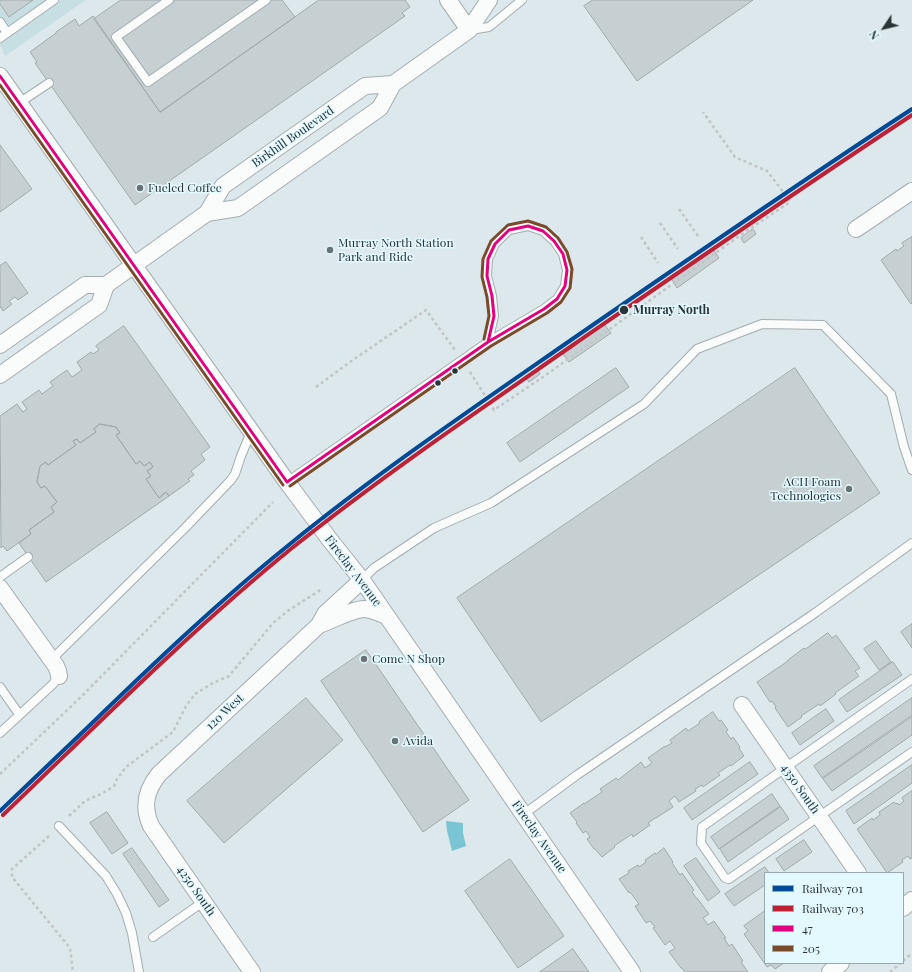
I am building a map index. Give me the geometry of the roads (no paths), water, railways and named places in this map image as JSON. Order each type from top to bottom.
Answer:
[{"type":"street","points":[[448,0],[469,30]]},
{"type":"street","name":"Birkhill Boulevard","points":[[207,212],[238,208],[380,108],[393,84],[469,30],[489,0]]},
{"type":"street","name":"Fireclay Avenue","points":[[0,76],[287,482],[362,580],[632,972]]},
{"type":"street","name":"Birkhill Boulevard","points":[[106,285],[207,212],[223,186],[365,86],[393,84]]},
{"type":"street","points":[[856,229],[912,192]]},
{"type":"street","points":[[0,345],[85,285],[106,285],[99,305],[0,375]]},
{"type":"street","name":"120 West","points":[[146,807],[147,793],[159,774],[319,625],[325,614],[362,580]]},
{"type":"street","points":[[0,588],[52,660],[58,670],[59,676]]},
{"type":"street","name":"120 West","points":[[319,625],[348,613],[366,609],[387,616]]},
{"type":"street","name":"4350 South","points":[[742,706],[857,872]]},
{"type":"street","name":"4250 South","points":[[146,807],[146,814],[151,826],[251,972]]},
{"type":"street","points":[[904,907],[912,900]]},
{"type":"street","points":[[830,972],[839,964]]},
{"type":"lane","points":[[0,38],[54,0]]},
{"type":"lane","points":[[169,0],[116,37],[148,82],[266,0]]},
{"type":"lane","points":[[469,30],[489,27],[522,0]]},
{"type":"lane","points":[[0,22],[7,33]]},
{"type":"lane","points":[[19,103],[49,82]]},
{"type":"lane","points":[[287,482],[488,342],[544,309],[557,299],[565,286],[568,270],[563,254],[554,241],[543,231],[528,226],[508,230],[495,244],[488,259],[487,276],[492,296],[494,316],[488,342]]},
{"type":"lane","points":[[362,580],[374,568],[434,528],[491,503],[644,404],[697,349],[762,324],[823,325],[891,394],[904,447],[912,470]]},
{"type":"lane","points":[[52,660],[180,534],[232,480],[252,432]]},
{"type":"lane","points":[[524,814],[577,775],[815,613],[912,543]]},
{"type":"lane","points":[[0,577],[28,557]]},
{"type":"lane","points":[[0,733],[53,684],[59,676]]},
{"type":"lane","points":[[912,679],[702,827],[701,844],[725,878],[729,879],[912,752]]},
{"type":"lane","points":[[0,687],[19,714]]},
{"type":"lane","points":[[59,826],[106,876],[117,894],[126,913],[132,933],[139,972]]},
{"type":"lane","points":[[154,937],[203,902]]},
{"type":"water","points":[[446,821],[463,823],[463,833],[466,846],[452,851]]},
{"type":"rail line","name":"701","points":[[0,811],[187,633],[238,588],[324,517],[393,465],[500,389],[741,223],[912,109]]},
{"type":"rail line","name":"703","points":[[3,815],[109,712],[217,612],[326,521],[502,394],[742,229],[912,115]]},
{"type":"place","name":"Fueled Coffee","points":[[140,188]]},
{"type":"place","name":"Murray North Station Park and Ride","points":[[330,250]]},
{"type":"place","name":"Murray North","points":[[624,310]]},
{"type":"place","name":"ACH Foam Technologies","points":[[849,489]]},
{"type":"place","name":"Come N Shop","points":[[364,659]]},
{"type":"place","name":"Avida","points":[[395,741]]}]
